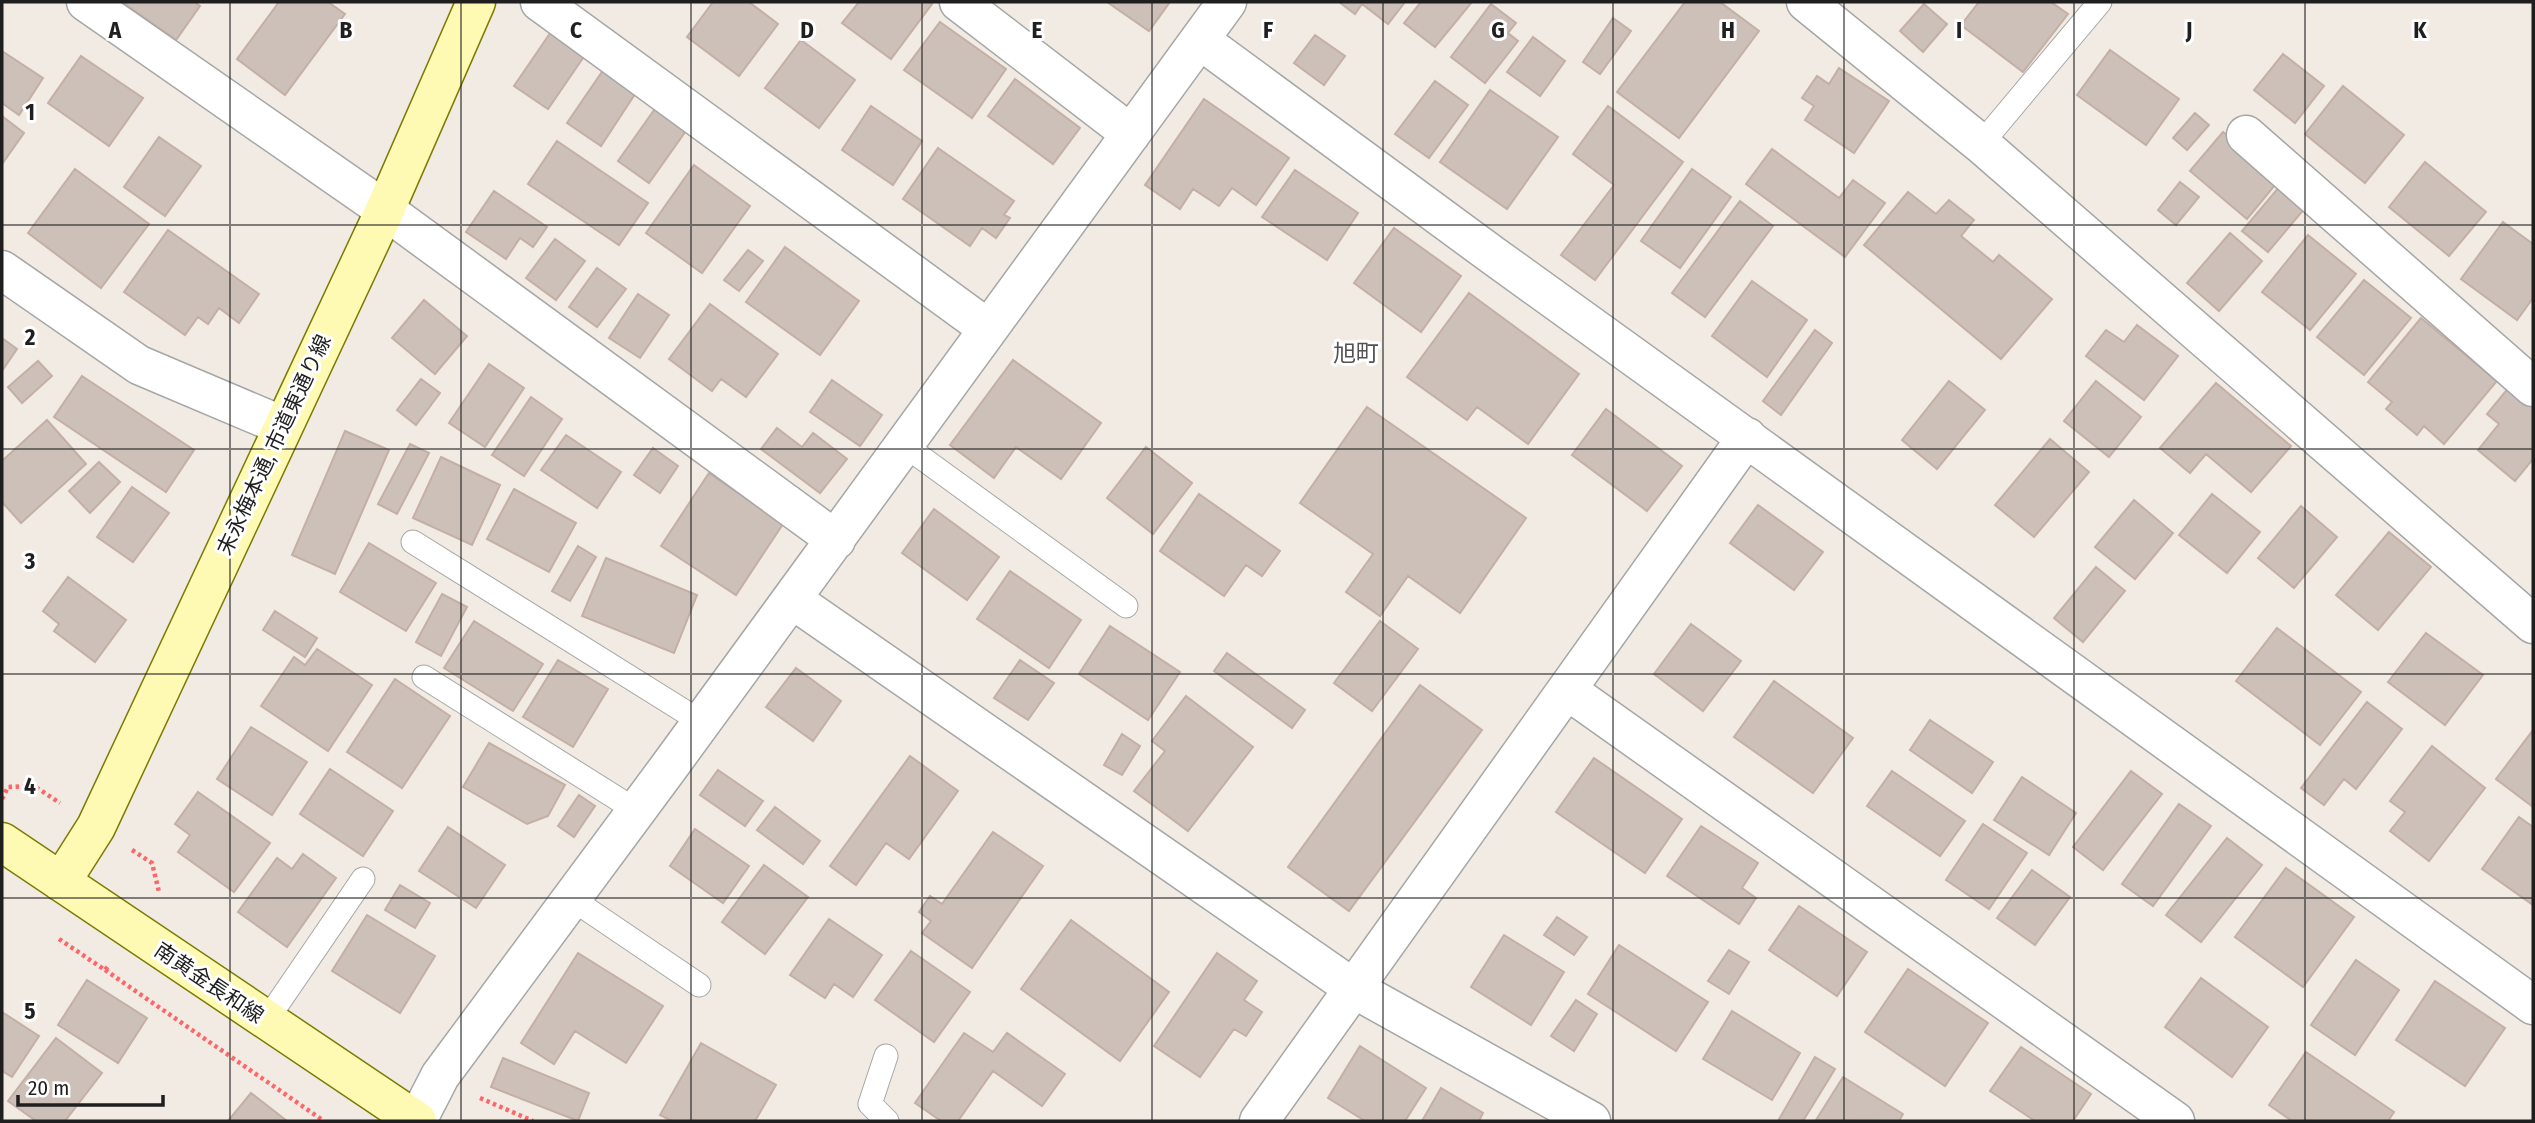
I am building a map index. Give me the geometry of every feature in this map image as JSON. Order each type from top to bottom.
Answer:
[{"type":"street","points":[[86,2],[385,210],[835,540]]},
{"type":"street","name":"末永梅本通, 市道東通り線","points":[[61,883],[96,827],[385,210],[477,2]]},
{"type":"street","points":[[540,2],[987,328]]},
{"type":"street","points":[[959,2],[1131,134]]},
{"type":"street","points":[[417,1121],[440,1076],[703,723],[987,328],[1227,2]]},
{"type":"street","points":[[1806,2],[1982,144],[2533,624]]},
{"type":"street","points":[[1199,40],[2533,1005]]},
{"type":"street","points":[[2246,135],[2533,387]]},
{"type":"street","points":[[2,270],[139,365],[283,426]]},
{"type":"street","points":[[1259,1121],[1356,990],[1747,437]]},
{"type":"street","points":[[793,600],[1356,990],[1591,1121]]},
{"type":"street","points":[[1567,690],[2175,1121]]},
{"type":"street","name":"南黄金長和線","points":[[2,842],[417,1121]]},
{"type":"lane","points":[[1982,144],[2100,2]]},
{"type":"lane","points":[[904,445],[1126,606]]},
{"type":"lane","points":[[413,542],[703,723]]},
{"type":"lane","points":[[424,677],[637,811]]},
{"type":"lane","points":[[266,1021],[363,879]]},
{"type":"lane","points":[[572,900],[699,985]]},
{"type":"lane","points":[[886,1056],[870,1104],[887,1121]]},
{"type":"path","points":[[105,970],[324,1121]]},
{"type":"building","points":[[122,2],[194,2],[200,6],[176,40]]},
{"type":"building","points":[[279,2],[328,2],[345,14],[285,95],[237,59]]},
{"type":"building","points":[[713,2],[749,2],[778,24],[739,76],[687,37]]},
{"type":"building","points":[[859,2],[932,4],[891,59],[842,23]]},
{"type":"building","points":[[1107,2],[1170,2],[1149,31]]},
{"type":"building","points":[[1339,2],[1405,2],[1388,24],[1362,4],[1355,14]]},
{"type":"building","points":[[1421,2],[1472,2],[1435,47],[1404,23]]},
{"type":"building","points":[[1685,2],[1720,2],[1759,31],[1679,138],[1617,92]]},
{"type":"building","points":[[1979,2],[2051,2],[2068,14],[2023,72],[1961,25]]},
{"type":"building","points":[[1491,4],[1516,23],[1508,33],[1518,41],[1485,83],[1451,57]]},
{"type":"building","points":[[1924,4],[1947,24],[1923,52],[1900,31]]},
{"type":"building","points":[[1613,18],[1631,31],[1600,74],[1583,62]]},
{"type":"building","points":[[940,22],[1006,69],[972,118],[904,70]]},
{"type":"building","points":[[551,32],[585,55],[548,109],[514,86]]},
{"type":"building","points":[[1315,35],[1345,56],[1324,85],[1294,63]]},
{"type":"building","points":[[1533,37],[1565,61],[1540,96],[1507,72]]},
{"type":"building","points":[[801,40],[855,80],[819,128],[765,88]]},
{"type":"building","points":[[2110,50],[2179,99],[2146,145],[2077,95]]},
{"type":"building","points":[[2,51],[43,78],[19,115],[2,103]]},
{"type":"building","points":[[2283,54],[2324,86],[2295,123],[2254,90]]},
{"type":"building","points":[[81,56],[143,98],[109,146],[48,103]]},
{"type":"building","points":[[1839,68],[1889,101],[1854,153],[1805,120],[1814,106],[1802,98],[1817,76],[1829,84]]},
{"type":"building","points":[[604,69],[637,91],[601,146],[567,123]]},
{"type":"building","points":[[1015,79],[1080,128],[1053,164],[988,116]]},
{"type":"building","points":[[1435,81],[1468,105],[1429,158],[1395,134]]},
{"type":"building","points":[[2343,86],[2404,135],[2365,183],[2305,134]]},
{"type":"building","points":[[1490,90],[1558,137],[1507,209],[1440,162]]},
{"type":"building","points":[[1204,99],[1289,158],[1256,205],[1232,188],[1219,206],[1193,189],[1180,209],[1145,185]]},
{"type":"building","points":[[657,106],[688,128],[649,183],[618,161]]},
{"type":"building","points":[[871,106],[922,141],[893,185],[842,150]]},
{"type":"building","points":[[1608,106],[1683,162],[1595,280],[1561,255],[1614,185],[1573,154]]},
{"type":"building","points":[[2195,113],[2209,125],[2187,150],[2173,138]]},
{"type":"building","points":[[2,116],[24,133],[2,164]]},
{"type":"building","points":[[2223,132],[2280,179],[2247,219],[2190,171]]},
{"type":"building","points":[[159,137],[201,166],[165,216],[124,187]]},
{"type":"building","points":[[557,141],[648,203],[619,245],[528,184]]},
{"type":"building","points":[[938,148],[1014,201],[1004,215],[1010,218],[996,238],[982,228],[970,246],[903,199]]},
{"type":"building","points":[[1772,149],[1839,198],[1853,180],[1885,203],[1845,257],[1746,184]]},
{"type":"building","points":[[2425,162],[2486,212],[2449,256],[2389,207]]},
{"type":"building","points":[[694,165],[750,206],[702,273],[646,233]]},
{"type":"building","points":[[75,169],[149,224],[101,288],[28,233]]},
{"type":"building","points":[[1692,169],[1731,197],[1680,268],[1641,241]]},
{"type":"building","points":[[1295,170],[1358,213],[1327,260],[1262,217]]},
{"type":"building","points":[[2180,182],[2199,197],[2176,225],[2158,210]]},
{"type":"building","points":[[2280,186],[2305,208],[2268,252],[2242,231]]},
{"type":"building","points":[[494,191],[547,227],[533,247],[520,238],[506,259],[466,232]]},
{"type":"building","points":[[1908,192],[1936,214],[1949,200],[1974,220],[1961,236],[1993,262],[1999,255],[2052,299],[2001,359],[1864,245]]},
{"type":"building","points":[[1740,201],[1773,226],[1705,317],[1672,293]]},
{"type":"building","points":[[2503,222],[2533,244],[2533,298],[2517,320],[2461,279]]},
{"type":"building","points":[[1394,228],[1461,276],[1421,332],[1354,283]]},
{"type":"building","points":[[168,230],[259,294],[239,323],[219,308],[208,324],[198,317],[185,335],[124,292]]},
{"type":"building","points":[[2230,233],[2262,261],[2219,311],[2187,283]]},
{"type":"building","points":[[2308,235],[2356,274],[2310,330],[2262,292]]},
{"type":"building","points":[[555,239],[585,261],[556,300],[526,278]]},
{"type":"building","points":[[785,247],[859,301],[820,355],[746,302]]},
{"type":"building","points":[[748,250],[763,261],[739,291],[724,280]]},
{"type":"building","points":[[597,268],[626,289],[597,327],[569,307]]},
{"type":"building","points":[[2364,280],[2411,318],[2364,375],[2317,337]]},
{"type":"building","points":[[1752,281],[1807,320],[1767,377],[1712,336]]},
{"type":"building","points":[[1469,293],[1579,374],[1528,444],[1477,407],[1467,420],[1407,377]]},
{"type":"building","points":[[638,294],[669,315],[640,358],[609,338]]},
{"type":"building","points":[[424,300],[467,336],[435,374],[392,338]]},
{"type":"building","points":[[710,304],[778,354],[746,397],[721,379],[712,391],[669,359]]},
{"type":"building","points":[[2421,318],[2497,381],[2444,444],[2424,426],[2417,435],[2386,409],[2392,402],[2368,382]]},
{"type":"building","points":[[2137,325],[2178,356],[2144,400],[2086,356],[2106,330],[2124,342]]},
{"type":"building","points":[[1815,330],[1832,343],[1781,415],[1763,401]]},
{"type":"building","points":[[2,338],[17,349],[2,371]]},
{"type":"building","points":[[1013,360],[1101,423],[1061,479],[1016,447],[994,478],[950,445]]},
{"type":"building","points":[[38,361],[52,376],[22,403],[8,387]]},
{"type":"building","points":[[489,364],[524,388],[485,447],[449,423]]},
{"type":"building","points":[[82,376],[194,450],[166,492],[54,417]]},
{"type":"building","points":[[421,379],[440,393],[416,425],[397,410]]},
{"type":"building","points":[[832,380],[882,415],[860,446],[810,412]]},
{"type":"building","points":[[1949,381],[1985,410],[1937,469],[1902,440]]},
{"type":"building","points":[[2096,381],[2141,417],[2109,457],[2064,421]]},
{"type":"building","points":[[2216,383],[2291,446],[2251,492],[2206,454],[2190,473],[2160,448]]},
{"type":"building","points":[[2510,386],[2533,406],[2533,459],[2515,481],[2478,450],[2499,424],[2487,414]]},
{"type":"building","points":[[531,397],[562,419],[524,476],[492,455]]},
{"type":"building","points":[[1367,407],[1526,518],[1460,613],[1408,576],[1380,616],[1346,592],[1373,554],[1300,503]]},
{"type":"building","points":[[1606,409],[1682,466],[1647,511],[1572,455]]},
{"type":"building","points":[[47,420],[86,464],[21,523],[2,502],[2,461]]},
{"type":"building","points":[[777,428],[802,447],[813,433],[847,459],[820,493],[761,449]]},
{"type":"building","points":[[345,431],[389,450],[335,574],[292,555]]},
{"type":"building","points":[[566,435],[621,472],[597,508],[541,470]]},
{"type":"building","points":[[2050,439],[2089,472],[2034,537],[1995,505]]},
{"type":"building","points":[[410,444],[429,453],[397,514],[378,504]]},
{"type":"building","points":[[1146,447],[1192,483],[1153,534],[1107,498]]},
{"type":"building","points":[[653,448],[678,466],[660,493],[634,475]]},
{"type":"building","points":[[441,457],[500,485],[472,545],[413,518]]},
{"type":"building","points":[[99,462],[120,482],[90,513],[69,491]]},
{"type":"building","points":[[709,473],[783,524],[736,595],[661,546]]},
{"type":"building","points":[[132,487],[169,513],[133,562],[97,537]]},
{"type":"building","points":[[514,489],[576,523],[549,572],[487,539]]},
{"type":"building","points":[[1199,494],[1280,551],[1262,576],[1246,565],[1224,596],[1160,551]]},
{"type":"building","points":[[2212,494],[2260,532],[2227,573],[2179,535]]},
{"type":"building","points":[[2134,500],[2173,533],[2135,579],[2095,547]]},
{"type":"building","points":[[1758,505],[1823,552],[1794,590],[1730,543]]},
{"type":"building","points":[[2301,506],[2337,537],[2294,588],[2258,558]]},
{"type":"building","points":[[934,509],[999,557],[967,600],[902,553]]},
{"type":"building","points":[[2389,532],[2431,567],[2378,630],[2336,595]]},
{"type":"building","points":[[369,543],[436,583],[406,631],[340,592]]},
{"type":"building","points":[[578,546],[596,557],[570,601],[552,591]]},
{"type":"building","points":[[606,558],[697,595],[674,653],[582,616]]},
{"type":"building","points":[[2096,567],[2125,591],[2083,642],[2054,618]]},
{"type":"building","points":[[1010,571],[1081,620],[1049,668],[977,619]]},
{"type":"building","points":[[68,577],[126,620],[95,662],[54,631],[59,624],[43,611]]},
{"type":"building","points":[[442,594],[467,607],[441,656],[416,642]]},
{"type":"building","points":[[275,611],[317,638],[305,657],[263,630]]},
{"type":"building","points":[[474,621],[543,664],[513,711],[444,668]]},
{"type":"building","points":[[1380,621],[1418,649],[1372,711],[1334,683]]},
{"type":"building","points":[[1691,624],[1741,661],[1703,711],[1654,674]]},
{"type":"building","points":[[1110,626],[1180,672],[1148,720],[1079,674]]},
{"type":"building","points":[[2277,628],[2361,692],[2320,745],[2236,681]]},
{"type":"building","points":[[2426,633],[2483,675],[2445,725],[2388,682]]},
{"type":"building","points":[[317,649],[372,685],[328,751],[261,706],[294,657],[305,665]]},
{"type":"building","points":[[1227,653],[1305,710],[1292,728],[1214,671]]},
{"type":"building","points":[[558,660],[608,689],[573,747],[523,717]]},
{"type":"building","points":[[1020,660],[1054,683],[1028,720],[994,698]]},
{"type":"building","points":[[796,668],[841,701],[813,741],[766,707]]},
{"type":"building","points":[[395,679],[450,716],[402,788],[347,752]]},
{"type":"building","points":[[1774,681],[1853,738],[1813,793],[1734,737]]},
{"type":"building","points":[[1420,685],[1482,730],[1349,911],[1288,867]]},
{"type":"building","points":[[1186,696],[1253,747],[1188,831],[1134,791],[1165,751],[1152,741]]},
{"type":"building","points":[[2367,702],[2402,729],[2356,789],[2344,779],[2324,805],[2301,788]]},
{"type":"building","points":[[1930,720],[1993,762],[1972,793],[1910,750]]},
{"type":"building","points":[[251,727],[307,762],[272,815],[217,779]]},
{"type":"building","points":[[2533,730],[2533,807],[2496,779]]},
{"type":"building","points":[[1122,734],[1140,746],[1122,775],[1104,765]]},
{"type":"building","points":[[489,743],[565,785],[548,816],[527,824],[463,787]]},
{"type":"building","points":[[2432,746],[2485,788],[2429,861],[2390,831],[2405,812],[2390,801]]},
{"type":"building","points":[[910,756],[958,791],[909,859],[886,843],[856,885],[830,866]]},
{"type":"building","points":[[1594,758],[1682,819],[1645,873],[1556,812]]},
{"type":"building","points":[[330,769],[393,811],[363,856],[300,814]]},
{"type":"building","points":[[718,770],[763,801],[745,826],[700,795]]},
{"type":"building","points":[[1892,771],[1965,821],[1940,856],[1867,806]]},
{"type":"building","points":[[2131,771],[2162,794],[2103,870],[2073,847]]},
{"type":"building","points":[[2022,777],[2076,813],[2049,855],[1994,820]]},
{"type":"building","points":[[198,792],[270,843],[234,892],[178,852],[190,835],[175,824]]},
{"type":"building","points":[[579,795],[595,806],[574,837],[558,826]]},
{"type":"building","points":[[2179,804],[2211,826],[2153,906],[2122,884]]},
{"type":"building","points":[[775,807],[820,841],[803,864],[757,830]]},
{"type":"building","points":[[2519,817],[2533,827],[2533,905],[2482,869]]},
{"type":"building","points":[[1983,824],[2027,853],[1989,909],[1946,880]]},
{"type":"building","points":[[1701,826],[1758,863],[1742,888],[1756,898],[1739,924],[1667,876]]},
{"type":"building","points":[[448,827],[505,865],[476,908],[419,871]]},
{"type":"building","points":[[695,829],[749,866],[723,903],[670,866]]},
{"type":"building","points":[[993,832],[1043,866],[972,968],[922,933],[931,921],[919,912],[930,896],[942,904]]},
{"type":"building","points":[[2227,838],[2262,865],[2201,942],[2166,915]]},
{"type":"building","points":[[303,854],[336,878],[287,947],[238,912],[277,858],[292,869]]},
{"type":"building","points":[[764,865],[808,897],[765,954],[722,922]]},
{"type":"building","points":[[2286,868],[2354,917],[2303,987],[2235,937]]},
{"type":"building","points":[[2032,870],[2070,897],[2035,945],[1997,918]]},
{"type":"building","points":[[400,885],[430,903],[415,928],[385,910]]},
{"type":"building","points":[[1799,906],[1867,952],[1837,996],[1769,950]]},
{"type":"building","points":[[367,915],[435,956],[400,1013],[332,971]]},
{"type":"building","points":[[1557,917],[1587,937],[1574,955],[1544,935]]},
{"type":"building","points":[[829,919],[882,955],[853,997],[834,984],[825,998],[790,975]]},
{"type":"building","points":[[1071,920],[1169,992],[1120,1061],[1021,989]]},
{"type":"building","points":[[1504,935],[1564,972],[1531,1025],[1471,987]]},
{"type":"building","points":[[1619,945],[1708,1002],[1676,1051],[1588,994]]},
{"type":"building","points":[[1729,950],[1749,962],[1729,994],[1708,981]]},
{"type":"building","points":[[911,951],[970,992],[934,1042],[875,1000]]},
{"type":"building","points":[[578,953],[663,1006],[626,1063],[575,1031],[554,1064],[521,1043]]},
{"type":"building","points":[[1217,953],[1257,981],[1244,1000],[1262,1012],[1246,1036],[1234,1029],[1200,1077],[1154,1046]]},
{"type":"building","points":[[2356,960],[2399,990],[2355,1055],[2311,1025]]},
{"type":"building","points":[[1908,969],[1988,1023],[1945,1086],[1865,1032]]},
{"type":"building","points":[[2201,978],[2268,1027],[2232,1077],[2165,1027]]},
{"type":"building","points":[[87,980],[147,1018],[118,1063],[58,1025]]},
{"type":"building","points":[[2435,981],[2505,1028],[2465,1086],[2396,1040]]},
{"type":"building","points":[[1576,1000],[1597,1014],[1574,1051],[1551,1036]]},
{"type":"building","points":[[1732,1011],[1800,1053],[1772,1100],[1703,1059]]},
{"type":"building","points":[[2,1012],[39,1036],[12,1077],[2,1071]]},
{"type":"building","points":[[964,1033],[993,1052],[1007,1033],[1065,1074],[1042,1106],[993,1071],[958,1121],[941,1121],[915,1103]]},
{"type":"building","points":[[56,1038],[102,1073],[65,1121],[36,1121],[8,1101]]},
{"type":"building","points":[[701,1043],[776,1085],[755,1121],[672,1121],[660,1115]]},
{"type":"building","points":[[1360,1046],[1426,1088],[1405,1121],[1365,1121],[1328,1098]]},
{"type":"building","points":[[2021,1047],[2091,1094],[2073,1121],[2035,1121],[1990,1091]]},
{"type":"building","points":[[2306,1052],[2394,1112],[2388,1121],[2292,1121],[2269,1105]]},
{"type":"building","points":[[1815,1057],[1835,1069],[1803,1121],[1778,1121]]},
{"type":"building","points":[[503,1058],[589,1093],[578,1121],[491,1087]]},
{"type":"building","points":[[1843,1077],[1903,1114],[1899,1121],[1816,1120]]},
{"type":"building","points":[[1441,1088],[1483,1113],[1479,1121],[1422,1121]]},
{"type":"building","points":[[251,1093],[287,1121],[228,1121]]},
{"type":"district","name":"旭町","points":[[1356,353]]}]
